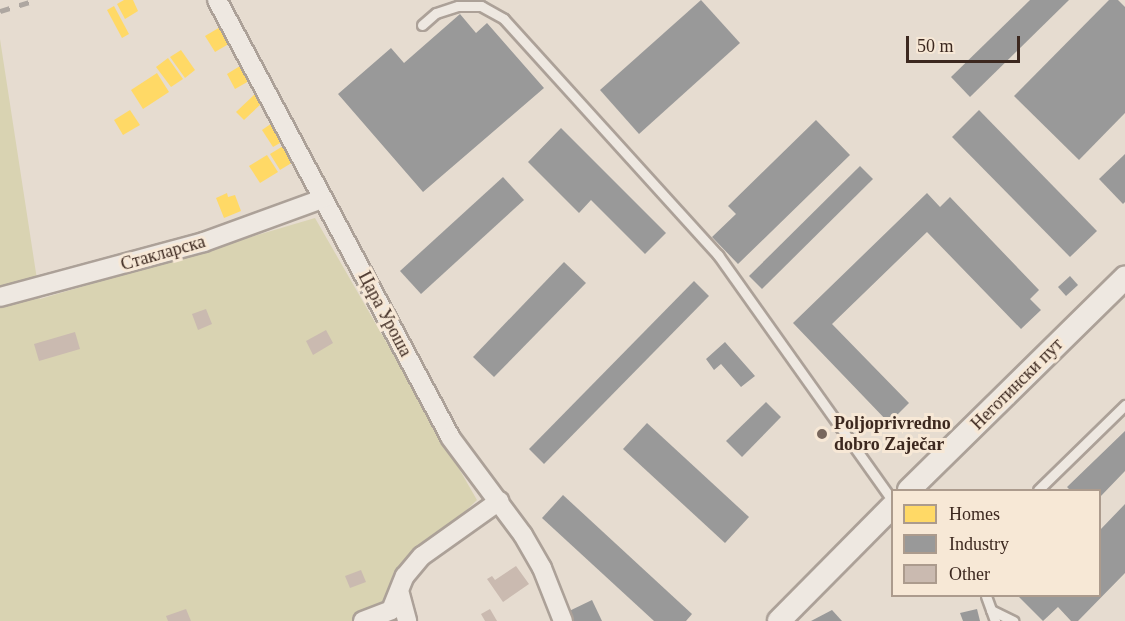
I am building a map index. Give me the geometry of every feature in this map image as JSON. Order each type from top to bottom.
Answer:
[{"type":"street","name":"Цара Уроша","points":[[218,0],[450,437],[499,501],[542,568],[563,621]]},
{"type":"street","name":"Стакларска","points":[[0,297],[204,242],[322,199]]},
{"type":"street","name":"Неготински пут","points":[[916,488],[1125,278]]},
{"type":"street","points":[[363,621],[392,610],[405,576],[423,556],[499,501]]},
{"type":"street","points":[[779,621],[891,508]]},
{"type":"street","points":[[400,594],[407,621]]},
{"type":"lane","points":[[422,25],[436,13],[458,6],[481,6],[504,19],[718,255],[891,499]]},
{"type":"lane","points":[[1039,489],[1125,405]]},
{"type":"lane","points":[[986,597],[995,621]]},
{"type":"lane","points":[[991,610],[1014,621]]},
{"type":"shaded area","points":[[0,39],[40,299],[315,218],[477,500],[398,576],[396,621],[0,621]]},
{"type":"building: Homes","points":[[124,0],[133,0],[138,11],[125,19],[117,4]]},
{"type":"building: Homes","points":[[114,6],[129,34],[122,38],[107,10]]},
{"type":"building: Homes","points":[[222,26],[232,42],[215,52],[205,36]]},
{"type":"building: Homes","points":[[181,50],[195,70],[185,78],[170,57]]},
{"type":"building: Homes","points":[[168,58],[183,79],[171,87],[156,67]]},
{"type":"building: Homes","points":[[240,66],[249,81],[235,89],[227,74]]},
{"type":"building: Homes","points":[[157,73],[169,92],[143,109],[131,90]]},
{"type":"building: Homes","points":[[255,94],[263,102],[244,120],[236,112]]},
{"type":"building: Homes","points":[[130,110],[140,125],[123,135],[114,120]]},
{"type":"building: Homes","points":[[275,121],[287,139],[273,147],[262,130]]},
{"type":"building: Homes","points":[[288,143],[298,159],[280,170],[270,154]]},
{"type":"building: Homes","points":[[267,155],[278,172],[260,183],[249,166]]},
{"type":"building: Homes","points":[[227,193],[228,197],[235,195],[241,211],[224,218],[216,198]]},
{"type":"building: Industry","points":[[701,0],[740,43],[639,134],[600,90]]},
{"type":"building: Industry","points":[[1030,0],[1069,0],[970,97],[951,77]]},
{"type":"building: Industry","points":[[1109,0],[1118,0],[1125,7],[1125,113],[1079,160],[1014,96]]},
{"type":"building: Industry","points":[[460,14],[476,33],[487,23],[544,88],[423,192],[338,94],[391,48],[404,63]]},
{"type":"building: Industry","points":[[979,110],[1097,231],[1070,257],[952,137]]},
{"type":"building: Industry","points":[[816,120],[850,155],[738,264],[712,237],[736,214],[728,206]]},
{"type":"building: Industry","points":[[561,128],[666,233],[645,254],[591,200],[579,213],[528,162]]},
{"type":"building: Industry","points":[[1125,154],[1125,202],[1123,204],[1099,179]]},
{"type":"building: Industry","points":[[860,166],[873,179],[762,289],[749,276]]},
{"type":"building: Industry","points":[[503,177],[524,200],[421,294],[400,271]]},
{"type":"building: Industry","points":[[927,193],[940,207],[950,197],[1039,290],[1030,299],[1041,310],[1021,329],[927,232],[832,324],[909,403],[889,423],[793,323]]},
{"type":"building: Industry","points":[[564,262],[586,283],[494,377],[473,357]]},
{"type":"building: Industry","points":[[1070,276],[1078,285],[1066,296],[1058,287]]},
{"type":"building: Industry","points":[[694,281],[709,296],[544,464],[529,449]]},
{"type":"building: Industry","points":[[725,342],[755,376],[741,387],[721,364],[714,370],[706,359]]},
{"type":"building: Industry","points":[[766,402],[781,417],[742,457],[726,441]]},
{"type":"building: Industry","points":[[647,423],[749,517],[725,543],[623,449]]},
{"type":"building: Industry","points":[[1125,431],[1125,471],[1101,496],[1101,489],[1069,489],[1067,487]]},
{"type":"building: Industry","points":[[563,495],[692,614],[686,621],[654,621],[542,518]]},
{"type":"building: Industry","points":[[1125,504],[1125,573],[1078,621],[1071,621],[1058,607],[1043,621],[1019,597],[1101,597],[1101,529]]},
{"type":"building: Industry","points":[[592,600],[602,621],[569,621],[565,613]]},
{"type":"building: Industry","points":[[977,609],[980,621],[963,621],[960,613]]},
{"type":"building: Industry","points":[[832,610],[842,621],[811,621]]},
{"type":"building: Other","points":[[206,309],[212,324],[198,330],[192,314]]},
{"type":"building: Other","points":[[326,330],[333,343],[313,355],[306,341]]},
{"type":"building: Other","points":[[75,332],[80,349],[39,361],[34,344]]},
{"type":"building: Other","points":[[516,566],[529,584],[503,602],[487,579],[492,576],[495,580]]},
{"type":"building: Other","points":[[361,570],[366,582],[350,588],[345,576]]},
{"type":"building: Other","points":[[186,609],[191,621],[168,621],[166,616]]},
{"type":"building: Other","points":[[490,609],[497,621],[485,621],[481,614]]},
{"type":"railway","points":[[0,11],[37,0]]},
{"type":"place","name":"Poljoprivredno dobro Zaječar","points":[[822,434]]}]
